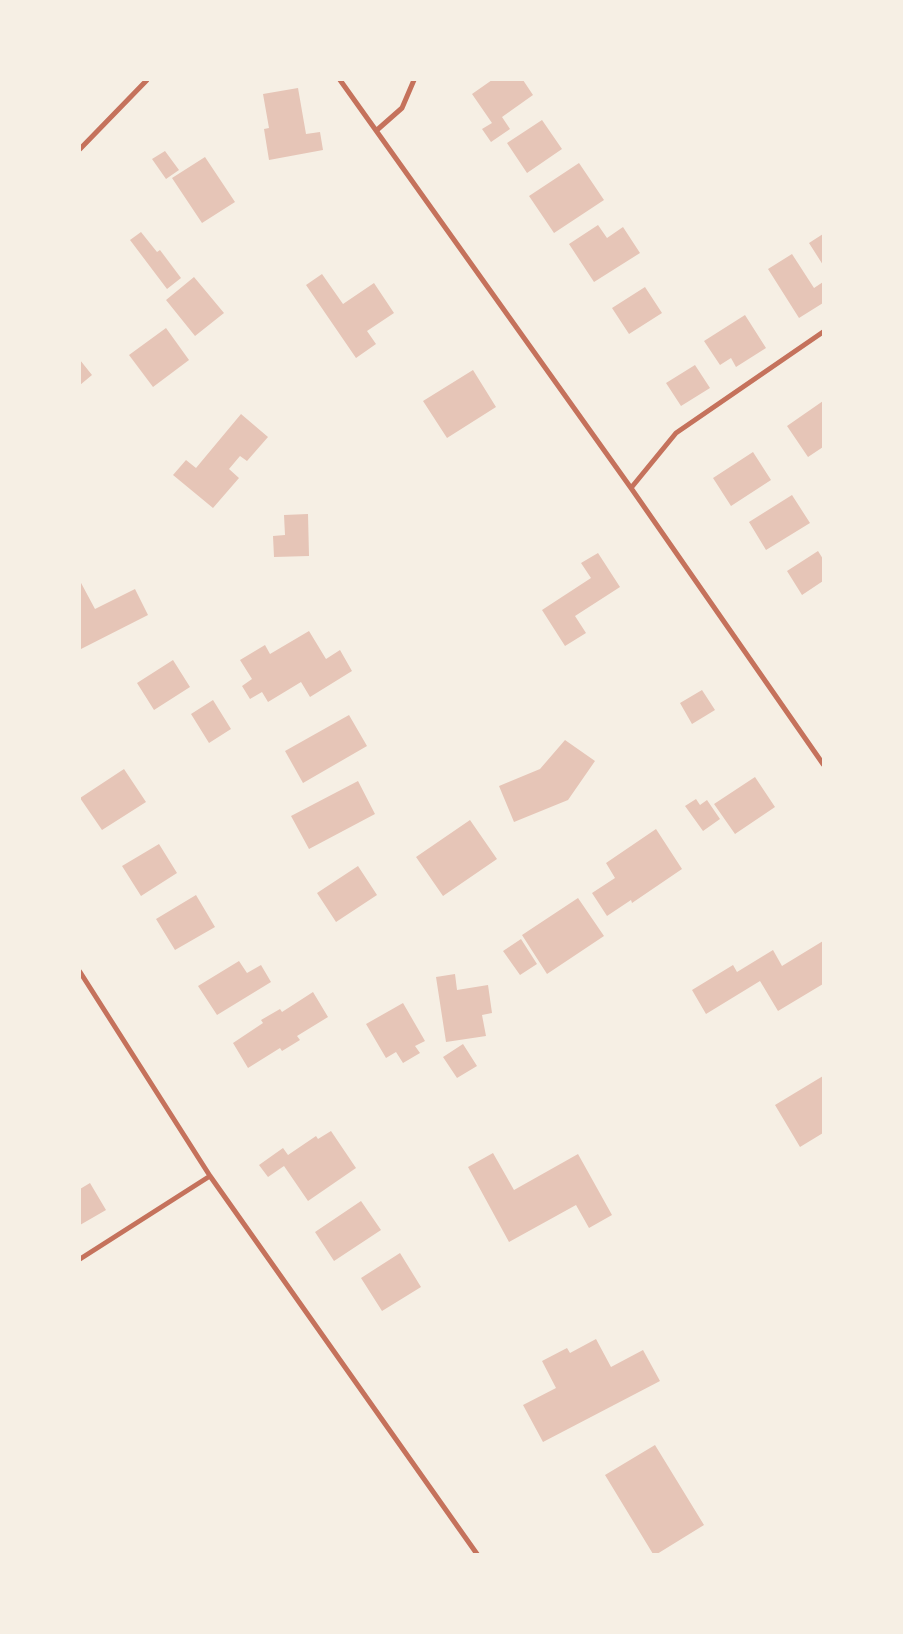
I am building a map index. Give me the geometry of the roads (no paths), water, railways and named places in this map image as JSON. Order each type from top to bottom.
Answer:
[{"type":"street","points":[[80,149],[147,80]]},
{"type":"street","points":[[340,80],[631,488],[823,764]]},
{"type":"street","points":[[377,130],[402,108],[414,80]]},
{"type":"street","points":[[631,488],[676,433],[823,332]]},
{"type":"street","points":[[80,972],[210,1176],[477,1554]]},
{"type":"street","points":[[80,1259],[210,1176]]}]
